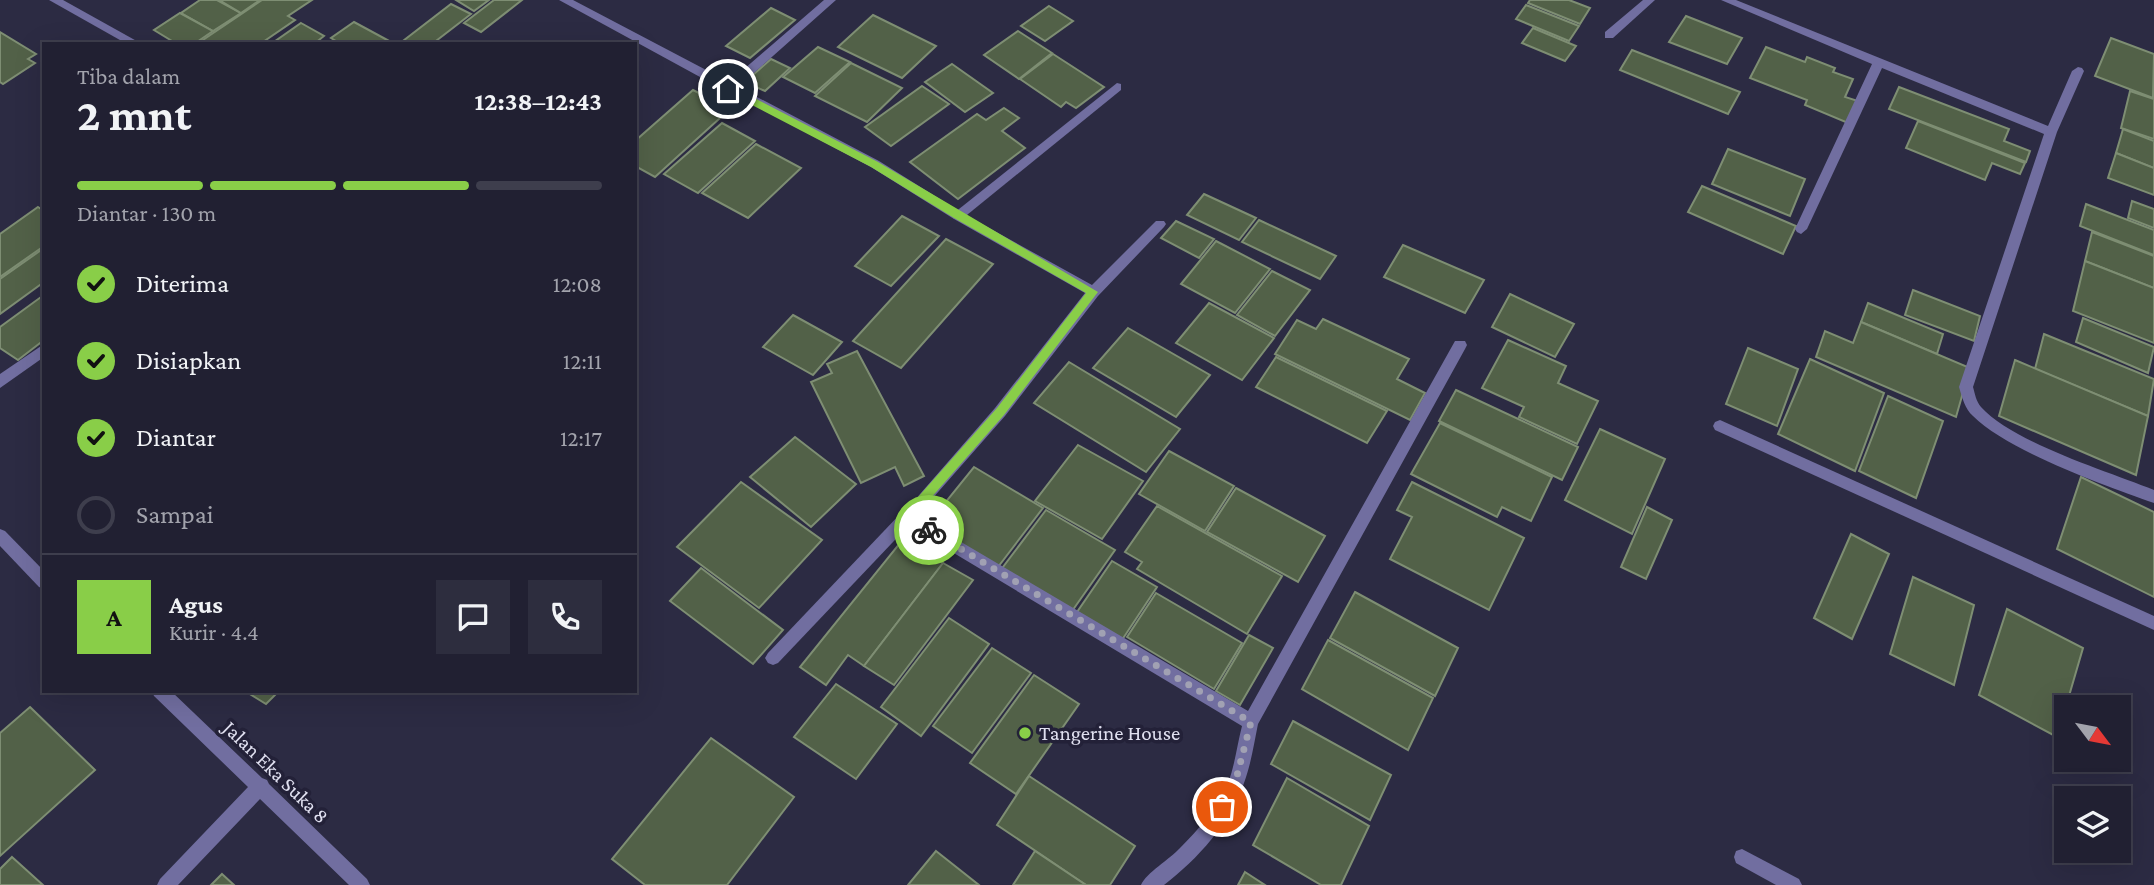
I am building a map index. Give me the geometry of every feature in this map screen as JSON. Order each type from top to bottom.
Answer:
[{"type":"street","points":[[54,0],[133,42]]},
{"type":"street","points":[[564,0],[728,89],[875,164],[958,216],[1093,292]]},
{"type":"street","points":[[728,89],[831,0]]},
{"type":"street","points":[[1609,35],[1650,0]]},
{"type":"street","points":[[1726,0],[2051,132]]},
{"type":"street","points":[[1801,229],[1879,62]]},
{"type":"street","points":[[2078,71],[2051,132],[1966,387],[1968,399],[1986,420],[2020,440],[2154,497]]},
{"type":"street","points":[[958,216],[1117,87]]},
{"type":"street","points":[[773,658],[907,517],[1000,412],[1093,292],[1160,224]]},
{"type":"street","points":[[1150,885],[1168,873],[1200,838],[1233,791],[1251,722],[1460,345]]},
{"type":"street","points":[[0,382],[42,350]]},
{"type":"street","points":[[1720,426],[2154,623]]},
{"type":"street","points":[[907,517],[1251,722]]},
{"type":"street","points":[[0,536],[42,580]]},
{"type":"street","name":"Jalan Eka Suka 8","points":[[162,693],[361,885]]},
{"type":"street","points":[[166,885],[261,786]]},
{"type":"street","points":[[1742,857],[1793,885]]},
{"type":"building","points":[[200,0],[217,0],[241,13],[213,31],[181,13]]},
{"type":"building","points":[[219,0],[260,0],[241,13]]},
{"type":"building","points":[[262,0],[312,0],[288,16],[295,20],[263,42],[200,42]]},
{"type":"building","points":[[456,0],[489,0],[474,11]]},
{"type":"building","points":[[494,0],[522,0],[481,32],[464,23]]},
{"type":"building","points":[[1530,0],[1569,0],[1590,8],[1580,24],[1528,3]]},
{"type":"building","points":[[451,4],[471,14],[435,42],[402,42]]},
{"type":"building","points":[[1526,5],[1579,26],[1569,41],[1516,19]]},
{"type":"building","points":[[1049,6],[1073,21],[1045,41],[1021,26]]},
{"type":"building","points":[[771,8],[795,20],[750,58],[726,46]]},
{"type":"building","points":[[180,13],[213,31],[197,42],[174,42],[154,30]]},
{"type":"building","points":[[873,15],[936,46],[902,78],[838,47]]},
{"type":"building","points":[[1686,16],[1742,38],[1727,64],[1669,42]]},
{"type":"building","points":[[354,22],[391,42],[338,42],[331,38]]},
{"type":"building","points":[[301,23],[324,36],[316,42],[274,42]]},
{"type":"building","points":[[1533,28],[1576,46],[1565,61],[1522,43]]},
{"type":"building","points":[[1018,31],[1052,53],[1019,79],[984,55]]},
{"type":"building","points":[[0,32],[36,54],[28,59],[35,63],[3,84],[0,82]]},
{"type":"building","points":[[2111,38],[2154,54],[2153,98],[2095,76]]},
{"type":"building","points":[[818,47],[850,62],[815,93],[783,77]]},
{"type":"building","points":[[1766,47],[1805,62],[1807,57],[1835,68],[1833,72],[1853,79],[1845,97],[1858,101],[1848,123],[1805,105],[1807,100],[1750,78]]},
{"type":"building","points":[[1632,50],[1740,92],[1728,114],[1620,70]]},
{"type":"building","points":[[1053,54],[1104,87],[1076,108],[1066,102],[1061,107],[1020,79]]},
{"type":"building","points":[[771,59],[790,68],[765,91],[745,82]]},
{"type":"building","points":[[851,63],[902,88],[867,122],[815,96]]},
{"type":"building","points":[[952,64],[993,93],[965,112],[925,82]]},
{"type":"building","points":[[922,86],[949,104],[891,146],[865,127]]},
{"type":"building","points":[[1899,87],[2009,129],[2004,141],[2030,151],[2026,162],[1889,109]]},
{"type":"building","points":[[693,90],[730,109],[655,177],[637,167],[637,139]]},
{"type":"building","points":[[2130,91],[2154,99],[2154,139],[2121,128]]},
{"type":"building","points":[[1004,108],[1019,118],[1002,131],[1025,148],[958,199],[910,162],[977,114],[986,120]]},
{"type":"building","points":[[1918,121],[2025,163],[2020,174],[1992,163],[1985,180],[1906,148]]},
{"type":"building","points":[[722,123],[755,141],[698,193],[664,174]]},
{"type":"building","points":[[2123,129],[2154,141],[2154,168],[2116,153]]},
{"type":"building","points":[[756,144],[801,168],[748,218],[702,193]]},
{"type":"building","points":[[1728,149],[1805,179],[1790,216],[1712,184]]},
{"type":"building","points":[[2116,153],[2154,168],[2154,195],[2108,178]]},
{"type":"building","points":[[1702,186],[1796,226],[1783,254],[1688,212]]},
{"type":"building","points":[[1204,194],[1256,218],[1239,240],[1187,215]]},
{"type":"building","points":[[2132,201],[2154,209],[2154,228],[2128,218]]},
{"type":"building","points":[[2086,204],[2154,230],[2154,255],[2080,226]]},
{"type":"building","points":[[38,207],[42,210],[42,247],[0,277],[0,234]]},
{"type":"building","points":[[902,216],[939,236],[891,286],[855,266]]},
{"type":"building","points":[[1259,220],[1336,256],[1320,279],[1242,242]]},
{"type":"building","points":[[1176,221],[1214,239],[1199,258],[1161,238]]},
{"type":"building","points":[[2092,232],[2154,256],[2154,288],[2085,261]]},
{"type":"building","points":[[946,239],[993,264],[901,368],[853,341]]},
{"type":"building","points":[[1216,241],[1270,269],[1235,313],[1181,284]]},
{"type":"building","points":[[1403,245],[1484,280],[1465,313],[1384,277]]},
{"type":"building","points":[[42,249],[42,283],[0,314],[0,279]]},
{"type":"building","points":[[2085,261],[2154,288],[2154,343],[2073,311]]},
{"type":"building","points":[[1272,271],[1310,290],[1275,336],[1237,315]]},
{"type":"building","points":[[1913,290],[1980,316],[1974,341],[1905,315]]},
{"type":"building","points":[[1510,294],[1574,324],[1555,357],[1492,327]]},
{"type":"building","points":[[42,297],[42,342],[18,360],[0,348],[0,327]]},
{"type":"building","points":[[1209,303],[1274,338],[1242,380],[1176,343]]},
{"type":"building","points":[[1868,303],[1943,334],[1937,354],[1861,322]]},
{"type":"building","points":[[793,315],[842,342],[813,375],[763,347]]},
{"type":"building","points":[[2083,318],[2154,347],[2148,373],[2076,342]]},
{"type":"building","points":[[1323,319],[1409,359],[1397,379],[1425,393],[1410,420],[1275,354],[1297,320],[1316,329]]},
{"type":"building","points":[[1861,322],[1970,368],[1956,417],[1816,357],[1825,331],[1853,343]]},
{"type":"building","points":[[1128,328],[1210,375],[1176,417],[1093,368]]},
{"type":"building","points":[[2044,334],[2154,379],[2148,416],[2035,369]]},
{"type":"building","points":[[1508,340],[1566,366],[1558,383],[1598,401],[1577,444],[1519,417],[1524,407],[1482,388]]},
{"type":"building","points":[[1748,348],[1798,369],[1777,426],[1726,404]]},
{"type":"building","points":[[857,351],[924,476],[904,486],[895,467],[861,483],[811,382],[832,373],[827,364]]},
{"type":"building","points":[[1276,357],[1387,411],[1367,443],[1256,387]]},
{"type":"building","points":[[1810,359],[1884,393],[1855,471],[1778,434]]},
{"type":"building","points":[[2015,360],[2148,416],[2136,475],[1999,416]]},
{"type":"building","points":[[1069,362],[1180,429],[1146,472],[1034,403]]},
{"type":"building","points":[[1456,390],[1578,447],[1562,480],[1439,421]]},
{"type":"building","points":[[1888,396],[1943,421],[1916,498],[1859,471]]},
{"type":"building","points":[[1440,423],[1552,477],[1531,521],[1502,507],[1497,517],[1411,474]]},
{"type":"building","points":[[1600,429],[1665,459],[1632,534],[1565,500]]},
{"type":"building","points":[[795,437],[856,484],[811,527],[750,477]]},
{"type":"building","points":[[1078,445],[1143,481],[1102,539],[1035,501]]},
{"type":"building","points":[[1169,451],[1234,486],[1205,531],[1139,494]]},
{"type":"building","points":[[974,467],[1043,508],[998,567],[928,524]]},
{"type":"building","points":[[2081,477],[2154,512],[2154,597],[2057,549]]},
{"type":"building","points":[[741,482],[822,540],[759,608],[677,547]]},
{"type":"building","points":[[1412,482],[1524,538],[1489,610],[1390,559],[1412,517],[1397,510]]},
{"type":"building","points":[[1236,488],[1325,536],[1298,582],[1207,532]]},
{"type":"building","points":[[1157,506],[1282,576],[1247,634],[1137,569],[1142,562],[1125,552]]},
{"type":"building","points":[[1647,507],[1672,520],[1646,579],[1621,567]]},
{"type":"building","points":[[1046,510],[1115,550],[1070,614],[1000,571]]},
{"type":"building","points":[[1851,534],[1889,554],[1852,639],[1814,618]]},
{"type":"building","points":[[904,538],[943,563],[864,666],[848,655],[826,685],[800,667]]},
{"type":"building","points":[[1112,561],[1157,587],[1120,643],[1075,615]]},
{"type":"building","points":[[943,563],[973,580],[894,685],[864,666]]},
{"type":"building","points":[[701,568],[783,630],[753,664],[670,601]]},
{"type":"building","points":[[1913,577],[1974,605],[1954,685],[1890,654]]},
{"type":"building","points":[[1355,592],[1458,648],[1435,696],[1330,638]]},
{"type":"building","points":[[1156,593],[1242,643],[1214,689],[1127,637]]},
{"type":"building","points":[[2007,609],[2083,648],[2069,695],[2054,695],[2054,735],[1979,695]]},
{"type":"building","points":[[949,618],[989,644],[921,736],[881,707]]},
{"type":"building","points":[[1249,635],[1273,648],[1240,705],[1216,691]]},
{"type":"building","points":[[1328,640],[1433,698],[1408,750],[1302,689]]},
{"type":"building","points":[[992,648],[1031,673],[972,753],[933,726]]},
{"type":"building","name":"Tangerine House","points":[[1034,675],[1079,704],[1016,794],[970,763]]},
{"type":"building","points":[[836,684],[897,724],[856,779],[794,737]]},
{"type":"building","points":[[248,693],[277,693],[266,704]]},
{"type":"building","points":[[30,707],[95,770],[0,856],[0,733]]},
{"type":"building","points":[[1293,721],[1391,775],[1370,820],[1271,764]]},
{"type":"building","points":[[711,738],[794,797],[727,885],[645,885],[612,859]]},
{"type":"building","points":[[1029,776],[1135,846],[1110,885],[1086,885],[997,825]]},
{"type":"building","points":[[1287,778],[1369,826],[1341,885],[1321,885],[1253,845]]},
{"type":"building","points":[[936,851],[979,885],[908,885]]},
{"type":"building","points":[[1035,851],[1086,885],[1013,885]]},
{"type":"building","points":[[12,857],[43,885],[0,885],[0,869]]},
{"type":"building","points":[[1245,872],[1265,885],[1238,885]]},
{"type":"building","points":[[222,874],[234,885],[211,885]]},
{"type":"way so far","points":[[929,530],[1251,722],[1233,791],[1222,807]]},
{"type":"place","name":"Tangerine House","points":[[1025,733]]},
{"type":"route","points":[[728,89],[875,164],[958,216],[1093,292],[1000,412],[907,517],[929,530]]}]
